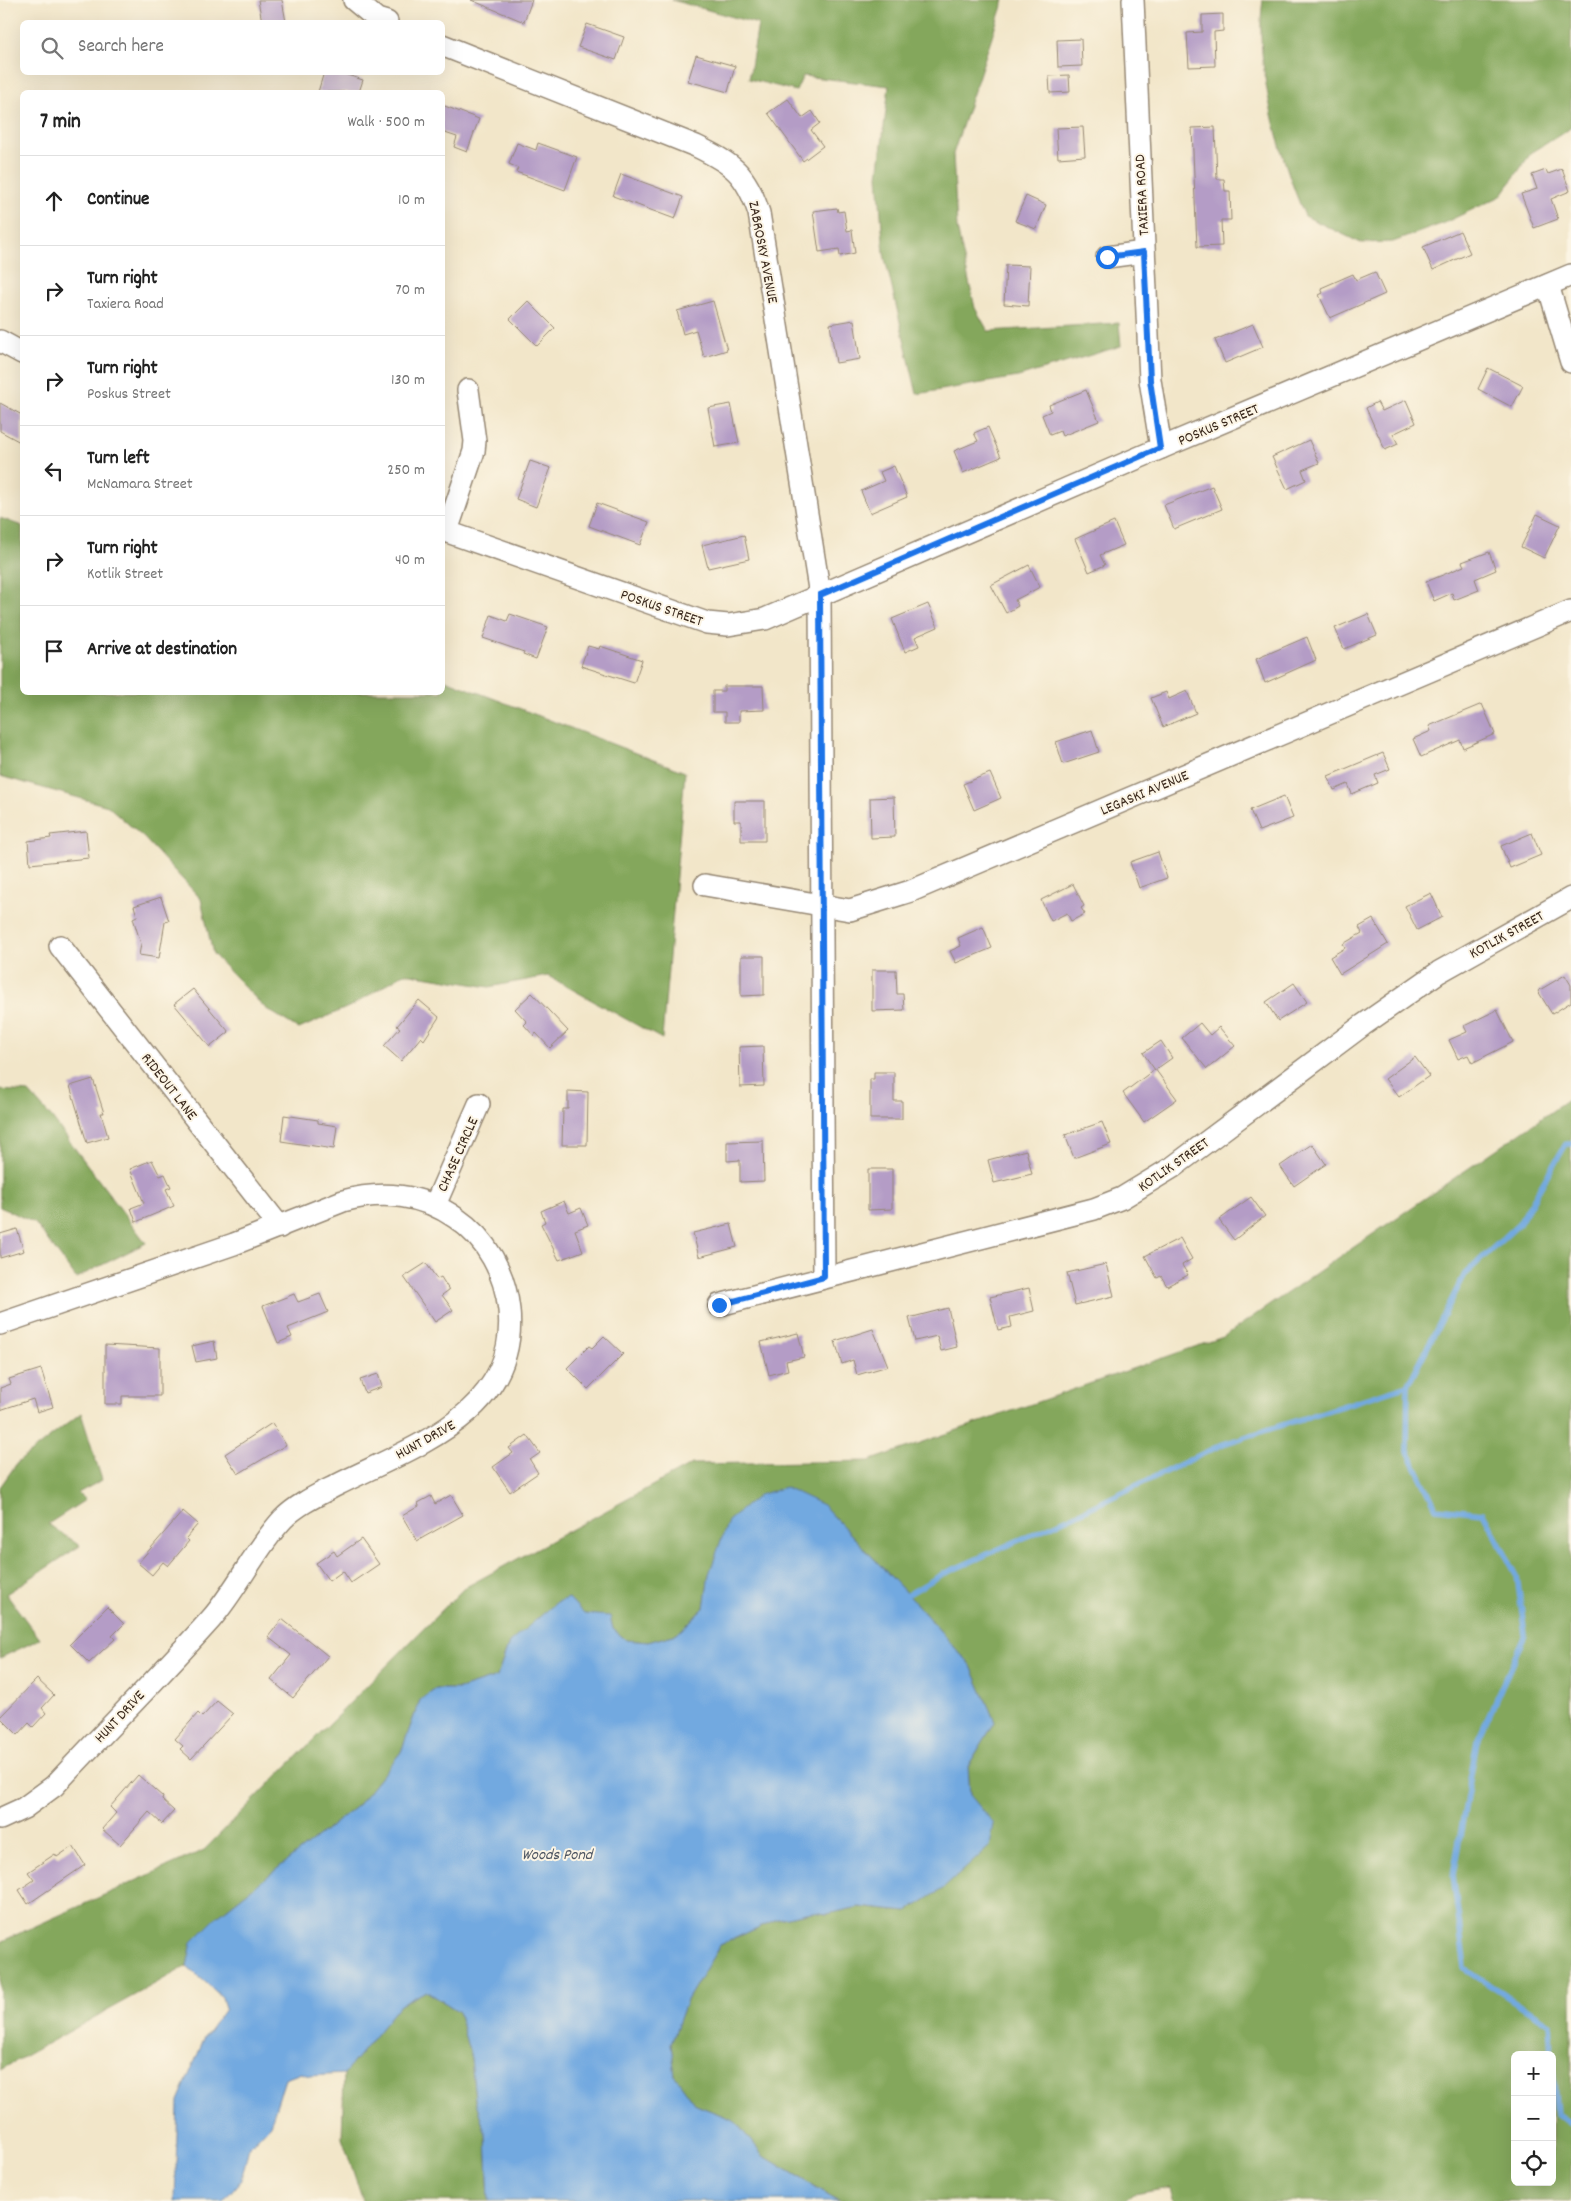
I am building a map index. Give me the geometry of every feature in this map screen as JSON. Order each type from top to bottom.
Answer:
[{"type":"street","points":[[354,0],[381,20]]},
{"type":"street","name":"TAXIERA ROAD","points":[[1133,0],[1150,380],[1160,448]]},
{"type":"street","name":"ZABROSKY AVENUE","points":[[445,46],[696,146],[719,157],[737,170],[751,190],[763,237],[820,595],[824,1277]]},
{"type":"street","points":[[1107,257],[1144,252]]},
{"type":"street","name":"POSKUS STREET","points":[[445,531],[706,623],[728,625],[765,619],[1160,448],[1571,275]]},
{"type":"street","points":[[1548,285],[1571,362]]},
{"type":"street","points":[[0,341],[20,352]]},
{"type":"street","points":[[445,531],[474,451],[475,440],[468,390]]},
{"type":"street","name":"LEGASKI AVENUE","points":[[705,885],[850,910],[911,890],[1571,611]]},
{"type":"street","name":"KOTLIK STREET","points":[[719,1305],[1094,1209],[1122,1198],[1173,1167],[1439,972],[1571,898]]},
{"type":"street","name":"RIDEOUT LANE","points":[[60,946],[280,1227]]},
{"type":"street","name":"CHASE CIRCLE","points":[[435,1205],[479,1104]]},
{"type":"street","name":"HUNT DRIVE","points":[[0,1324],[280,1227],[343,1201],[366,1196],[405,1196],[435,1205],[462,1221],[479,1238],[492,1257],[505,1286],[510,1317],[502,1364],[488,1391],[467,1415],[454,1424],[312,1498],[284,1518],[210,1619],[54,1786],[24,1808],[0,1819]]},
{"type":"green space","points":[[672,0],[1004,0],[953,154],[957,228],[975,308],[988,331],[1119,323],[1121,346],[1018,377],[917,394],[884,254],[878,176],[889,86],[803,76],[796,91],[749,79],[758,24]]},
{"type":"green space","points":[[1263,0],[1571,0],[1571,128],[1531,153],[1501,196],[1444,223],[1393,242],[1361,243],[1305,216],[1286,167],[1265,80],[1261,24]]},
{"type":"green space","points":[[0,518],[20,525],[20,695],[445,695],[445,680],[685,772],[662,1039],[548,976],[489,987],[405,973],[353,1005],[299,1029],[265,1008],[213,954],[201,899],[144,838],[108,806],[0,776]]},
{"type":"green space","points":[[0,1090],[29,1092],[52,1118],[146,1243],[76,1278],[35,1223],[0,1207]]},
{"type":"green space","points":[[1571,1098],[1571,2201],[1175,2201],[1171,2188],[1133,2194],[1124,2201],[840,2201],[762,2155],[734,2120],[696,2105],[675,2076],[671,2043],[687,2000],[720,1945],[777,1919],[812,1912],[827,1914],[859,1907],[907,1912],[970,1795],[968,1766],[995,1722],[971,1666],[912,1599],[823,1505],[709,1574],[704,1608],[677,1634],[648,1642],[626,1640],[613,1629],[610,1617],[584,1614],[569,1598],[509,1643],[497,1677],[460,1689],[436,1689],[420,1700],[401,1752],[358,1805],[220,1914],[193,1942],[187,1966],[0,2070],[0,1942],[204,1850],[464,1588],[692,1464],[869,1461],[1223,1337]]},
{"type":"green space","points":[[81,1413],[102,1480],[78,1493],[85,1500],[48,1524],[80,1546],[6,1594],[40,1639],[0,1658],[0,1487],[17,1463]]},
{"type":"green space","points":[[426,1991],[458,2011],[471,2058],[475,2099],[486,2135],[489,2201],[363,2201],[342,2138],[344,2074],[400,2005]]},
{"type":"water","name":"Woods Pond","points":[[785,1487],[823,1505],[912,1599],[971,1666],[995,1722],[968,1766],[970,1795],[994,1824],[990,1846],[944,1888],[907,1912],[859,1907],[827,1914],[812,1912],[777,1919],[720,1945],[687,2000],[671,2043],[675,2076],[696,2105],[734,2120],[762,2155],[839,2201],[489,2201],[486,2135],[475,2099],[471,2058],[458,2011],[426,1991],[400,2005],[344,2074],[309,2076],[301,2073],[285,2079],[270,2125],[249,2147],[241,2180],[223,2201],[175,2201],[178,2101],[205,2037],[225,2009],[222,1997],[187,1966],[192,1942],[220,1914],[358,1805],[401,1752],[420,1700],[436,1689],[460,1689],[497,1677],[509,1643],[557,1602],[569,1598],[584,1614],[610,1616],[613,1629],[626,1640],[648,1642],[677,1634],[704,1608],[709,1574],[728,1521],[759,1495]]},
{"type":"building","points":[[258,0],[282,0],[286,20],[262,20]]},
{"type":"building","points":[[471,0],[532,0],[524,22]]},
{"type":"building","points":[[1223,14],[1223,31],[1214,32],[1215,66],[1189,67],[1187,33],[1202,32],[1202,15]]},
{"type":"building","points":[[587,24],[624,37],[616,60],[578,47]]},
{"type":"building","points":[[1081,39],[1082,66],[1058,67],[1057,40]]},
{"type":"building","points":[[696,55],[735,66],[728,92],[688,81]]},
{"type":"building","points":[[323,75],[347,75],[363,80],[360,90],[319,90]]},
{"type":"building","points":[[1069,75],[1070,92],[1050,93],[1049,76]]},
{"type":"building","points":[[788,99],[802,118],[812,111],[820,123],[811,130],[823,146],[803,161],[768,113]]},
{"type":"building","points":[[445,106],[479,119],[467,152],[454,147],[457,137],[445,133]]},
{"type":"building","points":[[1083,127],[1085,156],[1058,158],[1056,128]]},
{"type":"building","points":[[1215,127],[1217,179],[1224,179],[1225,191],[1230,191],[1231,220],[1221,220],[1222,246],[1197,247],[1192,128]]},
{"type":"building","points":[[517,143],[536,150],[538,143],[577,157],[565,190],[516,172],[518,168],[509,164]]},
{"type":"building","points":[[1562,169],[1570,191],[1551,199],[1558,219],[1534,228],[1521,194],[1537,189],[1532,175],[1546,170],[1548,174]]},
{"type":"building","points":[[621,174],[683,197],[675,219],[613,196]]},
{"type":"building","points":[[1026,196],[1046,205],[1036,229],[1015,221]]},
{"type":"building","points":[[837,208],[838,212],[844,211],[847,231],[852,230],[855,253],[840,256],[839,249],[819,252],[813,211]]},
{"type":"building","points":[[1460,231],[1470,253],[1433,270],[1423,247]]},
{"type":"building","points":[[1006,265],[1030,266],[1028,306],[1004,304]]},
{"type":"building","points":[[1375,272],[1385,294],[1330,318],[1319,295],[1323,293],[1321,288],[1353,274],[1356,280]]},
{"type":"building","points":[[528,301],[555,328],[537,346],[510,319]]},
{"type":"building","points":[[713,301],[727,350],[704,357],[696,330],[683,334],[677,311]]},
{"type":"building","points":[[854,320],[860,359],[836,363],[830,324]]},
{"type":"building","points":[[1253,324],[1263,347],[1225,363],[1215,340]]},
{"type":"building","points":[[1488,368],[1523,386],[1512,407],[1478,389]]},
{"type":"building","points":[[1086,390],[1099,421],[1062,436],[1060,431],[1050,435],[1042,415],[1051,411],[1049,405]]},
{"type":"building","points":[[1406,400],[1416,423],[1393,434],[1398,444],[1385,450],[1366,408],[1377,402],[1382,411]]},
{"type":"building","points":[[0,403],[20,414],[20,442],[0,431]]},
{"type":"building","points":[[731,404],[739,443],[715,447],[708,408]]},
{"type":"building","points":[[988,427],[1001,457],[963,473],[954,451],[978,441],[974,433]]},
{"type":"building","points":[[1309,440],[1319,463],[1302,470],[1306,480],[1287,489],[1272,457]]},
{"type":"building","points":[[530,461],[551,468],[536,507],[516,499]]},
{"type":"building","points":[[894,466],[907,497],[870,513],[861,491],[884,481],[880,472]]},
{"type":"building","points":[[1212,486],[1222,509],[1174,529],[1164,505]]},
{"type":"building","points":[[597,503],[649,522],[640,545],[589,526]]},
{"type":"building","points":[[1537,514],[1560,525],[1544,558],[1521,547]]},
{"type":"building","points":[[1114,522],[1124,545],[1100,555],[1105,565],[1089,572],[1075,539]]},
{"type":"building","points":[[744,535],[749,559],[708,568],[702,545]]},
{"type":"building","points":[[1489,552],[1496,570],[1475,579],[1479,590],[1454,600],[1452,593],[1434,601],[1426,582],[1464,566],[1462,562]]},
{"type":"building","points":[[1029,565],[1040,587],[1015,600],[1018,606],[1006,613],[991,585]]},
{"type":"building","points":[[928,604],[938,627],[915,637],[919,646],[905,652],[892,619]]},
{"type":"building","points":[[510,614],[548,627],[536,659],[523,654],[524,652],[483,638],[491,615],[507,621]]},
{"type":"building","points":[[1368,614],[1377,635],[1344,649],[1335,628]]},
{"type":"building","points":[[1307,637],[1316,660],[1265,683],[1256,659]]},
{"type":"building","points":[[588,646],[599,649],[600,646],[642,660],[634,683],[581,666]]},
{"type":"building","points":[[724,686],[763,686],[764,710],[739,711],[739,722],[725,722],[725,712],[713,712],[713,691],[724,691]]},
{"type":"building","points":[[1187,691],[1196,713],[1163,727],[1151,698],[1166,692],[1169,699]]},
{"type":"building","points":[[1482,704],[1495,734],[1463,748],[1460,740],[1421,757],[1413,739],[1431,731],[1429,726]]},
{"type":"building","points":[[1092,730],[1099,752],[1063,764],[1056,742]]},
{"type":"building","points":[[1383,753],[1390,769],[1375,775],[1378,783],[1352,794],[1348,784],[1334,790],[1328,776]]},
{"type":"building","points":[[990,773],[1001,798],[974,810],[963,784]]},
{"type":"building","points":[[1284,796],[1293,818],[1259,831],[1250,810]]},
{"type":"building","points":[[894,797],[895,837],[871,838],[870,798]]},
{"type":"building","points":[[734,801],[765,801],[765,841],[741,841],[741,821],[734,821]]},
{"type":"building","points":[[86,831],[89,858],[30,864],[28,841],[51,838],[50,835]]},
{"type":"building","points":[[1532,833],[1541,855],[1510,868],[1501,846]]},
{"type":"building","points":[[1158,852],[1167,878],[1139,888],[1130,862]]},
{"type":"building","points":[[1073,884],[1084,906],[1081,908],[1085,914],[1071,921],[1067,913],[1051,921],[1041,900]]},
{"type":"building","points":[[1431,893],[1442,917],[1417,930],[1405,906]]},
{"type":"building","points":[[161,897],[169,921],[165,922],[159,958],[139,955],[141,944],[133,918],[137,916],[134,906]]},
{"type":"building","points":[[1373,919],[1388,944],[1340,974],[1330,957],[1345,948],[1343,944],[1362,933],[1359,927]]},
{"type":"building","points":[[983,927],[992,948],[956,963],[950,951],[961,946],[958,938]]},
{"type":"building","points":[[741,956],[764,956],[764,995],[741,996]]},
{"type":"building","points":[[872,970],[896,970],[897,994],[903,994],[904,1010],[872,1011]]},
{"type":"building","points":[[1565,975],[1571,985],[1571,1002],[1552,1014],[1538,991]]},
{"type":"building","points":[[1294,983],[1307,1002],[1278,1021],[1266,1002]]},
{"type":"building","points":[[193,989],[229,1032],[210,1047],[174,1004]]},
{"type":"building","points":[[532,993],[568,1031],[550,1048],[536,1033],[534,1036],[524,1025],[527,1022],[515,1009]]},
{"type":"building","points":[[419,1000],[439,1017],[424,1040],[421,1037],[401,1061],[384,1046],[400,1028],[397,1026]]},
{"type":"building","points":[[1497,1010],[1513,1042],[1472,1063],[1468,1055],[1458,1059],[1449,1040],[1467,1032],[1464,1026]]},
{"type":"building","points":[[1200,1023],[1210,1035],[1219,1027],[1235,1046],[1207,1069],[1182,1038]]},
{"type":"building","points":[[1161,1041],[1172,1058],[1155,1070],[1143,1053]]},
{"type":"building","points":[[763,1046],[764,1086],[740,1087],[739,1047]]},
{"type":"building","points":[[1415,1057],[1429,1076],[1399,1097],[1385,1079]]},
{"type":"building","points":[[1155,1069],[1177,1099],[1144,1122],[1123,1093]]},
{"type":"building","points":[[874,1072],[894,1072],[894,1101],[902,1101],[902,1119],[870,1119],[870,1079],[874,1079]]},
{"type":"building","points":[[93,1079],[104,1113],[101,1113],[108,1137],[87,1143],[70,1086]]},
{"type":"building","points":[[568,1091],[588,1092],[587,1145],[562,1145],[563,1109],[568,1109]]},
{"type":"building","points":[[284,1115],[318,1120],[318,1123],[337,1126],[334,1149],[281,1141]]},
{"type":"building","points":[[1102,1122],[1111,1144],[1074,1158],[1065,1135]]},
{"type":"building","points":[[763,1141],[764,1181],[740,1182],[740,1160],[727,1161],[727,1142]]},
{"type":"building","points":[[1312,1144],[1326,1164],[1294,1186],[1280,1166]]},
{"type":"building","points":[[1026,1150],[1032,1174],[994,1183],[988,1160]]},
{"type":"building","points":[[152,1160],[160,1176],[165,1174],[171,1187],[166,1189],[174,1206],[136,1222],[131,1208],[144,1203],[130,1169]]},
{"type":"building","points":[[868,1169],[892,1169],[892,1209],[868,1210]]},
{"type":"building","points":[[1251,1197],[1265,1216],[1234,1240],[1219,1220]]},
{"type":"building","points":[[564,1201],[569,1213],[581,1208],[588,1225],[575,1230],[583,1251],[559,1260],[541,1224],[545,1222],[541,1211]]},
{"type":"building","points":[[731,1224],[737,1247],[699,1257],[693,1233]]},
{"type":"building","points":[[17,1229],[24,1251],[0,1258],[0,1234]]},
{"type":"building","points":[[1180,1238],[1192,1259],[1182,1265],[1188,1275],[1167,1286],[1161,1276],[1157,1278],[1145,1256]]},
{"type":"building","points":[[426,1263],[437,1279],[441,1277],[449,1290],[442,1295],[453,1310],[435,1322],[404,1277]]},
{"type":"building","points":[[1106,1264],[1114,1296],[1075,1305],[1067,1273]]},
{"type":"building","points":[[1029,1288],[1034,1311],[1010,1317],[1012,1327],[998,1330],[990,1297]]},
{"type":"building","points":[[294,1294],[298,1302],[320,1294],[328,1312],[288,1328],[292,1337],[278,1343],[263,1306]]},
{"type":"building","points":[[948,1308],[957,1347],[941,1351],[937,1336],[915,1341],[909,1318]]},
{"type":"building","points":[[873,1329],[888,1366],[857,1375],[853,1360],[842,1364],[835,1341]]},
{"type":"building","points":[[798,1333],[804,1357],[786,1361],[788,1370],[769,1375],[761,1342]]},
{"type":"building","points":[[604,1336],[623,1354],[588,1389],[567,1368],[589,1346],[592,1348]]},
{"type":"building","points":[[214,1341],[217,1358],[196,1362],[192,1346]]},
{"type":"building","points":[[105,1345],[160,1348],[160,1396],[122,1396],[122,1404],[105,1404]]},
{"type":"building","points":[[41,1369],[53,1407],[37,1412],[33,1399],[0,1410],[0,1388],[11,1384],[9,1379]]},
{"type":"building","points":[[378,1374],[382,1387],[365,1393],[360,1380]]},
{"type":"building","points":[[272,1423],[286,1445],[238,1474],[225,1454]]},
{"type":"building","points":[[527,1435],[540,1453],[530,1460],[538,1473],[510,1492],[493,1467],[513,1453],[509,1448]]},
{"type":"building","points":[[451,1495],[463,1515],[417,1541],[402,1516],[419,1506],[418,1503],[431,1496],[435,1504]]},
{"type":"building","points":[[183,1511],[198,1524],[186,1538],[189,1541],[168,1566],[163,1562],[152,1575],[138,1563]]},
{"type":"building","points":[[361,1539],[379,1564],[351,1583],[343,1571],[329,1581],[316,1563],[334,1551],[337,1556]]},
{"type":"building","points":[[107,1607],[124,1624],[112,1636],[115,1639],[89,1663],[70,1644]]},
{"type":"building","points":[[282,1619],[328,1656],[293,1698],[271,1680],[291,1655],[268,1637]]},
{"type":"building","points":[[37,1679],[54,1695],[42,1708],[46,1713],[33,1727],[29,1723],[18,1735],[0,1717]]},
{"type":"building","points":[[217,1701],[233,1714],[191,1759],[180,1749],[183,1746],[175,1739],[198,1713],[202,1717]]},
{"type":"building","points":[[138,1775],[163,1797],[162,1800],[174,1811],[162,1824],[149,1812],[120,1845],[102,1829],[116,1813],[110,1807]]},
{"type":"building","points":[[73,1846],[85,1865],[28,1904],[19,1890],[34,1880],[28,1872],[55,1854],[57,1857]]},
{"type":"waterway","points":[[902,1598],[941,1575],[1075,1515],[1223,1444],[1408,1385],[1465,1274],[1519,1224],[1566,1144],[1571,1144]]},
{"type":"waterway","points":[[1408,1385],[1407,1449],[1436,1508],[1483,1513],[1517,1576],[1525,1635],[1477,1741],[1453,1875],[1465,1969],[1549,2024],[1551,2051]]},
{"type":"waterway","points":[[1555,2096],[1557,2114],[1571,2124]]},
{"type":"route","points":[[719,1305],[824,1277],[820,595],[1160,448],[1150,380],[1144,252],[1107,257]]}]
